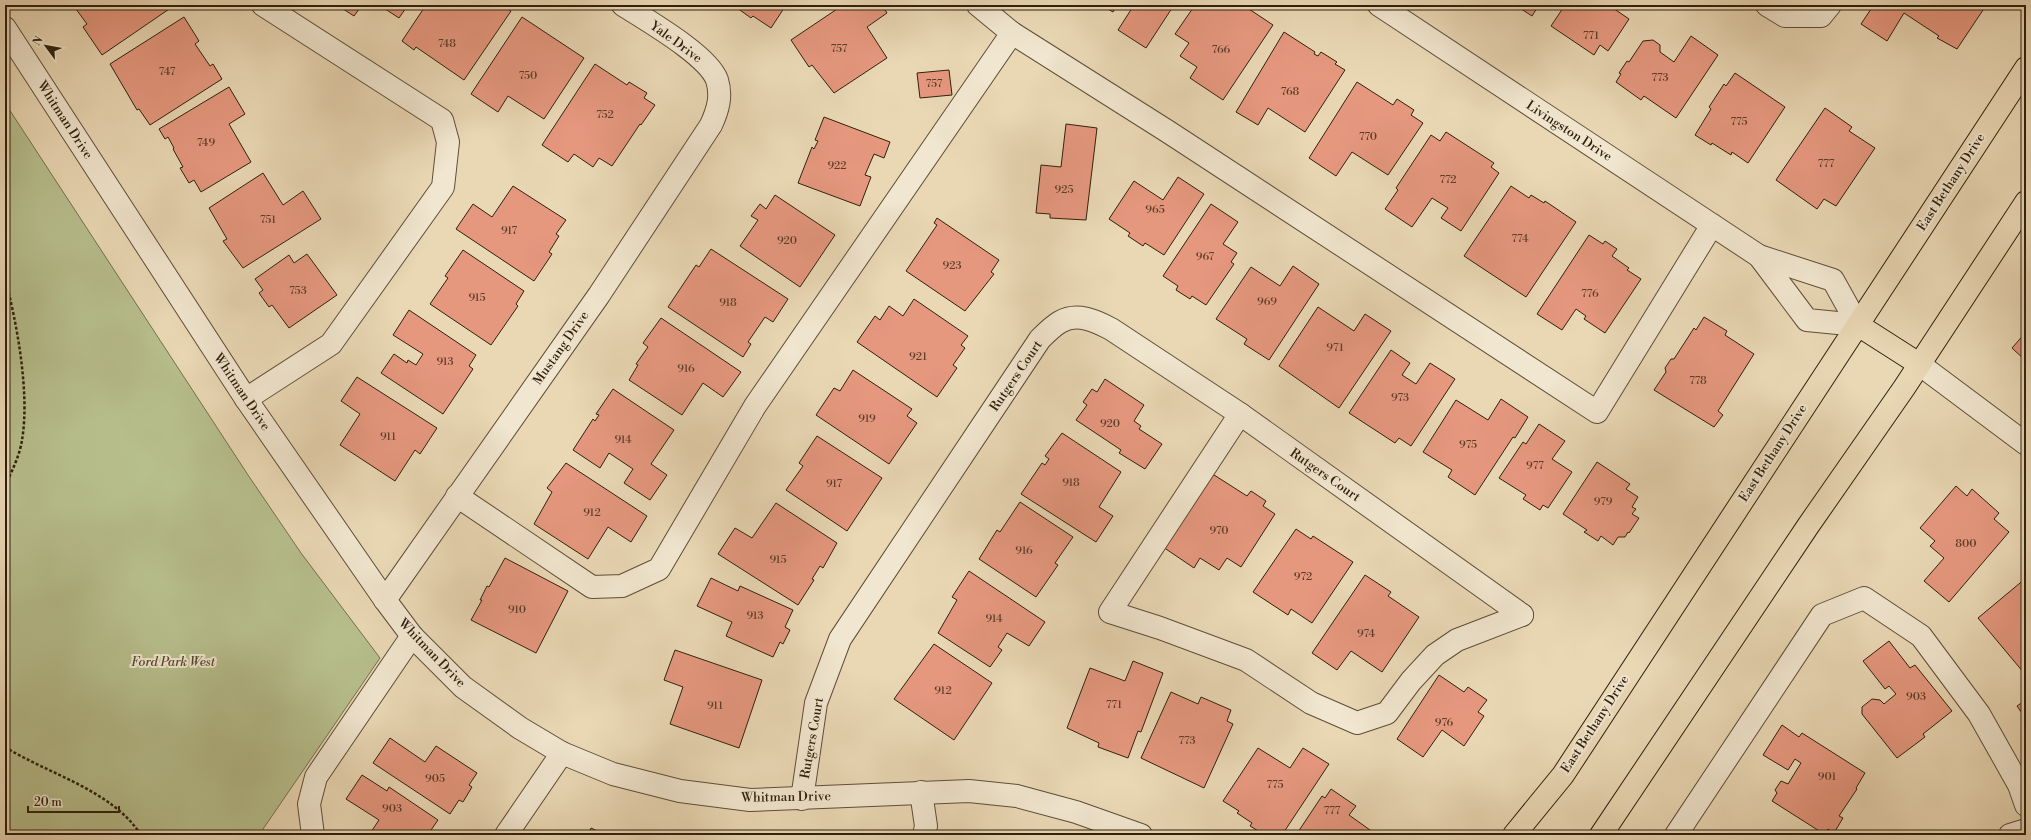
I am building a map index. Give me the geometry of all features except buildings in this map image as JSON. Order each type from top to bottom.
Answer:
[{"type":"main road","name":"East Bethany Drive","points":[[1514,835],[1563,775],[2026,68]]},
{"type":"main road","points":[[1601,835],[1919,364],[2026,202]]},
{"type":"main road","points":[[1858,325],[1919,364]]},
{"type":"street","points":[[246,399],[331,344],[442,187],[448,142],[442,120],[263,5]]},
{"type":"street","name":"Yale Drive","points":[[623,5],[697,55],[709,66],[718,88]]},
{"type":"street","points":[[978,5],[1012,33],[1167,131],[1597,412],[1712,225]]},
{"type":"street","name":"Livingston Drive","points":[[1379,5],[1759,256],[1833,280],[1858,325]]},
{"type":"street","points":[[1767,5],[1785,16],[1821,16],[1830,5]]},
{"type":"street","name":"Whitman Drive","points":[[5,28],[246,399],[385,600],[412,636],[463,687],[520,728],[562,753],[612,774],[680,791],[750,800],[969,791],[1017,796],[1076,812],[1141,835]]},
{"type":"street","points":[[457,496],[592,587],[622,586],[659,569],[754,406],[1012,33]]},
{"type":"street","name":"Mustang Drive","points":[[385,600],[599,295],[711,125],[717,111],[720,95],[718,88]]},
{"type":"street","name":"Livingston Drive","points":[[1759,256],[1807,320],[1858,325]]},
{"type":"street","name":"Rutgers Court","points":[[802,799],[816,703],[840,639],[1040,338],[1060,321],[1077,317],[1094,320],[1240,414],[1522,615],[1456,640],[1435,655],[1411,680],[1387,713],[1356,724],[1311,703],[1246,660],[1160,628],[1110,612],[1240,414]]},
{"type":"street","points":[[1919,364],[2026,444]]},
{"type":"street","points":[[1676,835],[1822,615],[1864,598],[1921,636],[1979,714],[2019,785],[2026,805]]},
{"type":"street","points":[[313,835],[309,804],[316,777],[412,636]]},
{"type":"street","points":[[506,835],[562,753]]},
{"type":"street","points":[[921,792],[926,826],[924,835]]},
{"type":"street","points":[[2010,835],[2026,830]]},
{"type":"path","points":[[5,278],[14,310],[24,393],[22,440],[10,477],[5,485]]},
{"type":"path","points":[[5,747],[89,790],[132,821],[141,835]]},
{"type":"green space","name":"Ford Park West","points":[[5,103],[248,475],[301,553],[380,658],[259,835],[5,835]]}]
